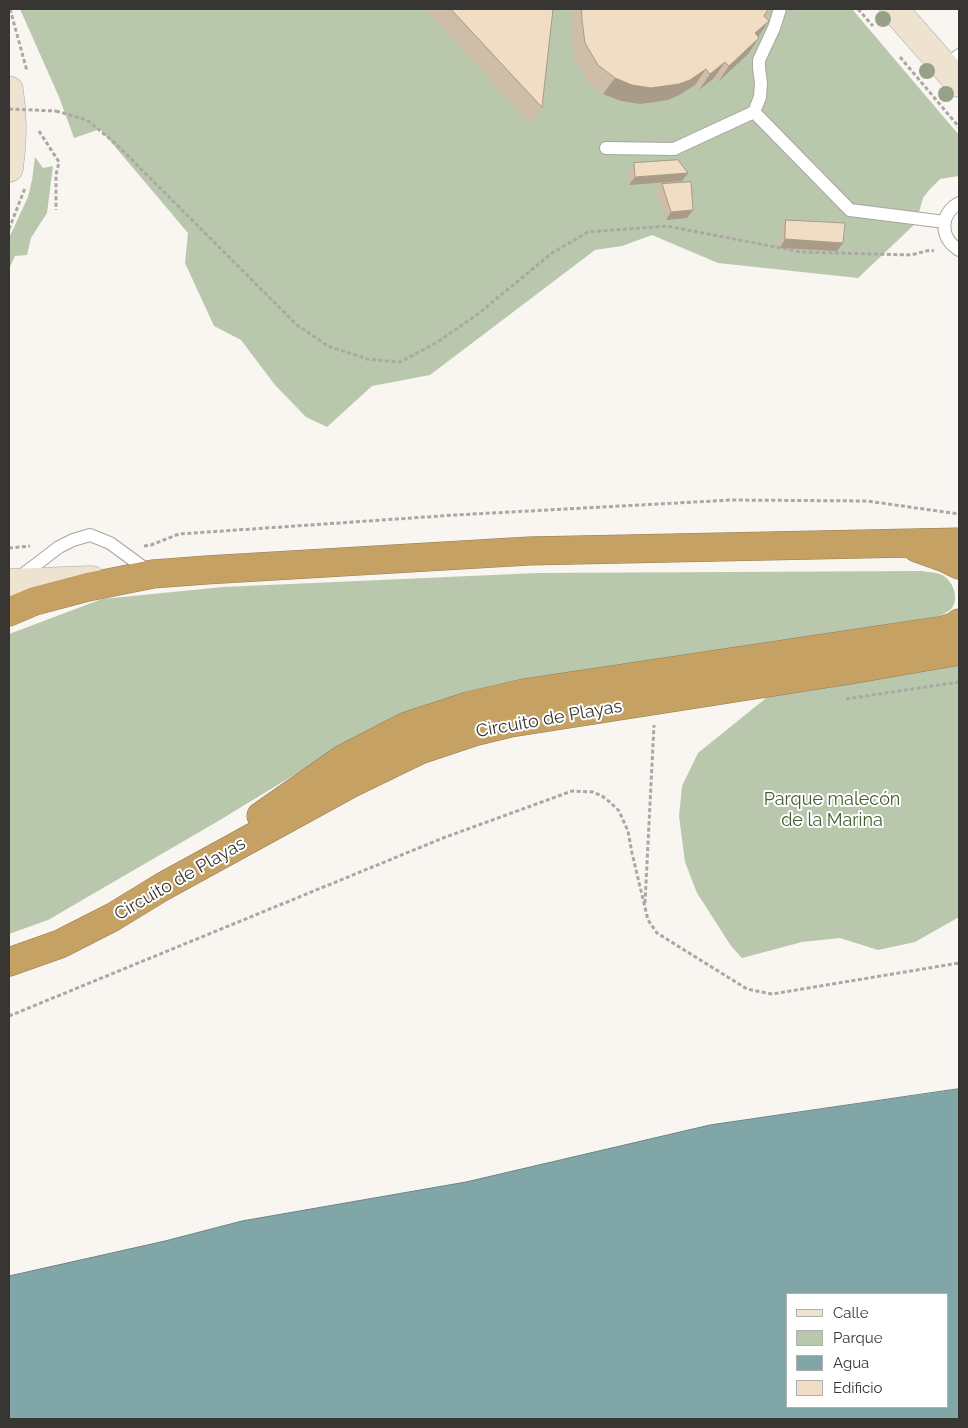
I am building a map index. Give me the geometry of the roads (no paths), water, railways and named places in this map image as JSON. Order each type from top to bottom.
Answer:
[{"type":"highway","points":[[898,542],[946,558],[959,565]]},
{"type":"highway","points":[[9,612],[54,595],[143,576],[216,569],[529,551],[959,542]]},
{"type":"highway","points":[[162,887],[343,759],[406,726],[468,706],[524,693],[944,630],[959,623]]},
{"type":"highway","name":"Circuito de Playas","points":[[9,962],[60,944],[113,917],[162,887],[350,784],[420,750],[474,732],[511,723],[959,651]]},
{"type":"main road","points":[[894,9],[955,68]]},
{"type":"main road","points":[[9,90],[12,146],[9,168]]},
{"type":"main road","points":[[10,583],[143,576]]},
{"type":"lane","points":[[606,148],[674,149],[754,112],[760,97],[762,83],[759,68],[760,60],[780,9]]},
{"type":"lane","points":[[754,112],[850,210],[944,222]]},
{"type":"lane","points":[[959,203],[947,214],[944,222],[944,231],[948,240],[959,250]]},
{"type":"lane","points":[[10,583],[59,548],[73,540],[90,535],[110,543],[120,550],[143,576]]},
{"type":"water","points":[[959,1089],[959,1419],[9,1419],[9,1276],[165,1241],[242,1221],[466,1182],[710,1125]]},
{"type":"park label","name":"Parque malecón de la Marina","points":[[832,810]]}]
